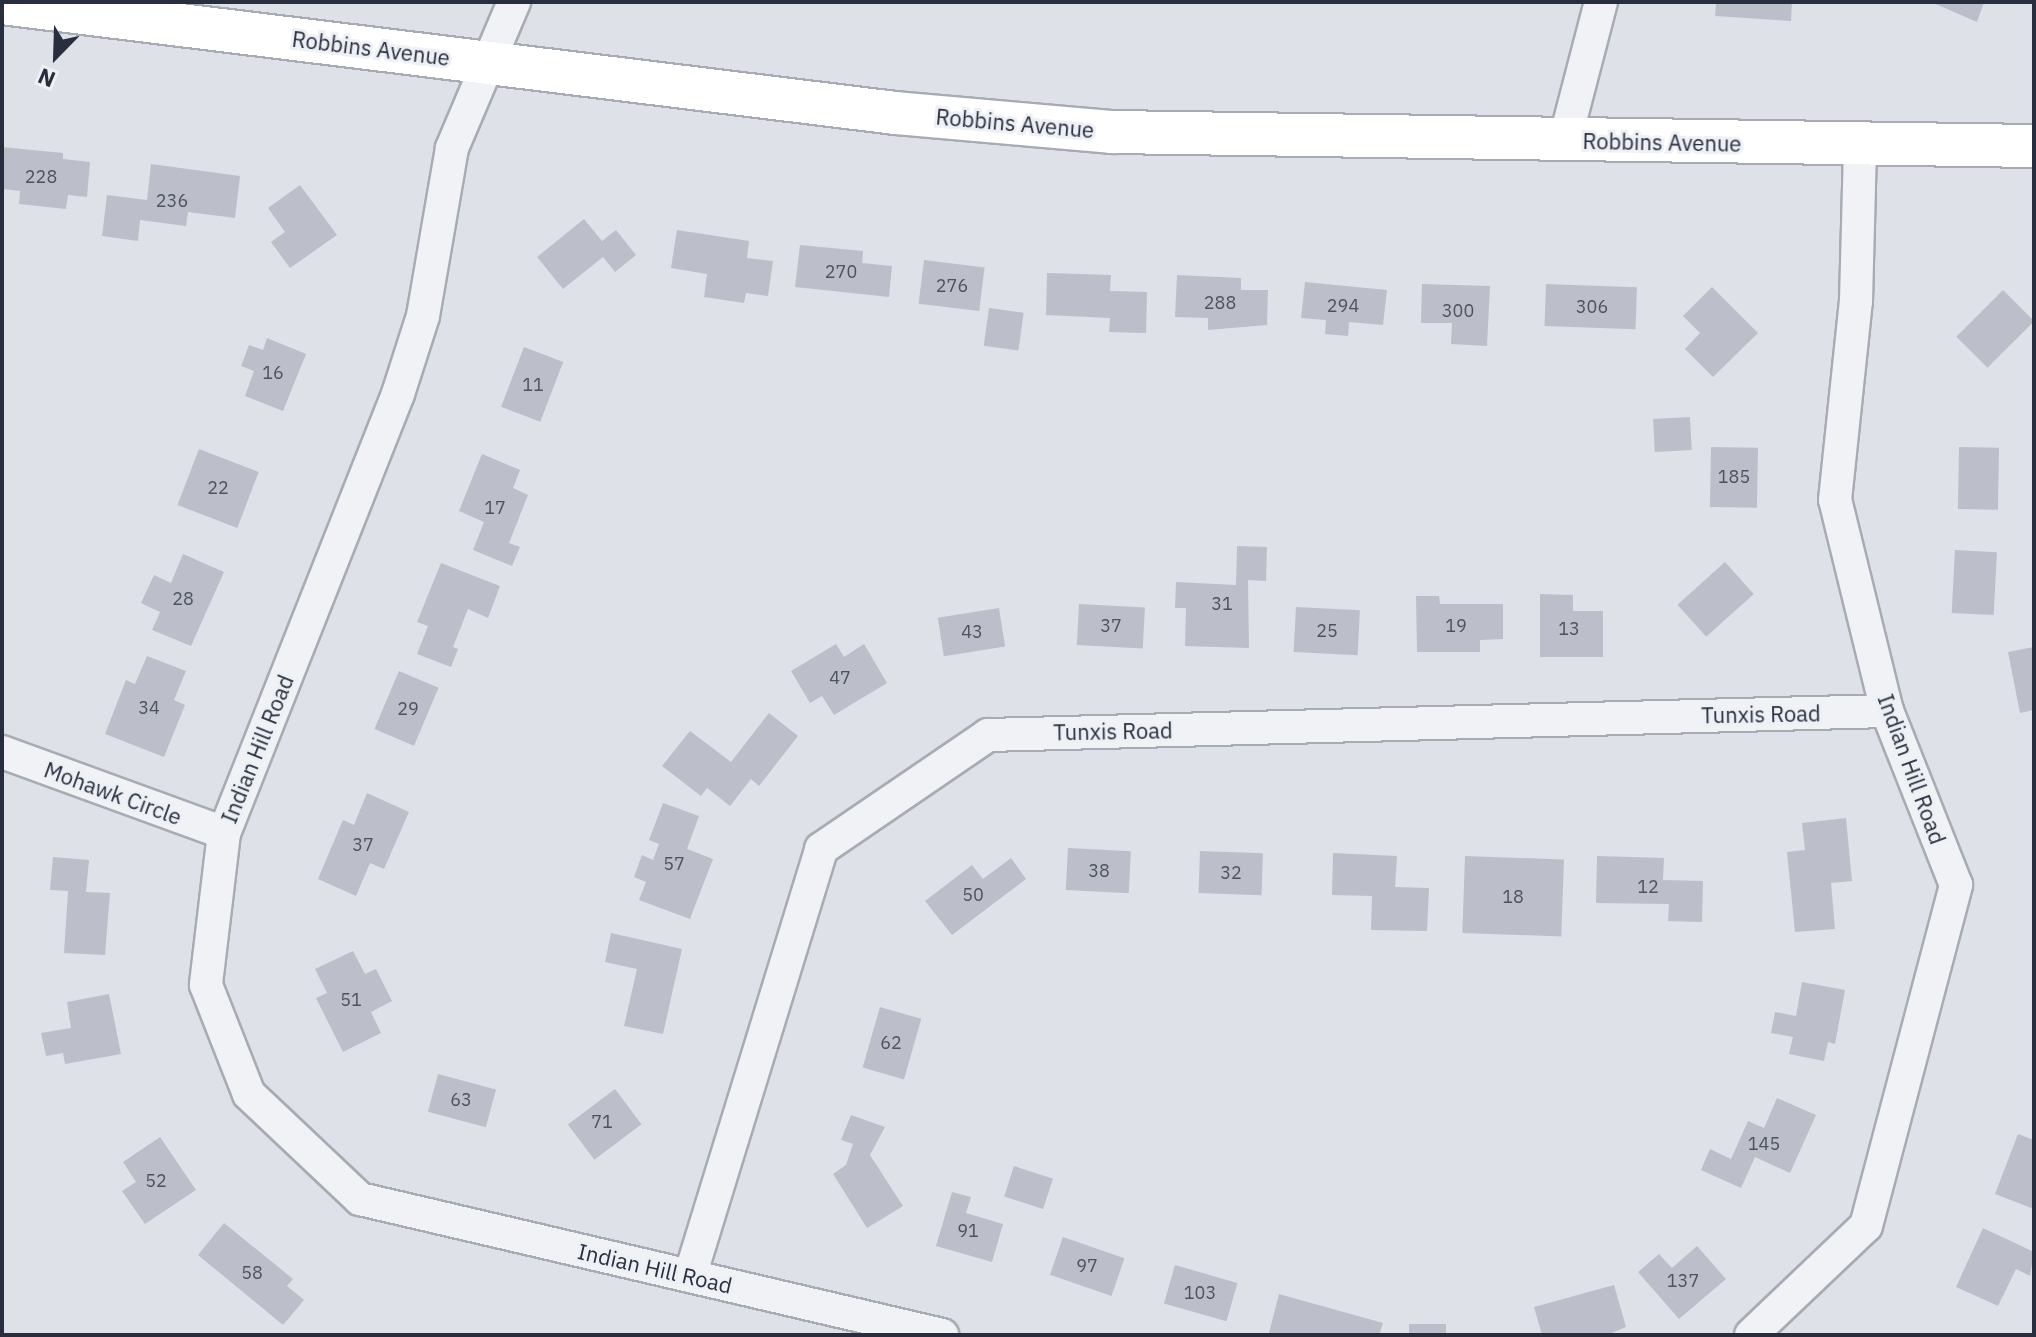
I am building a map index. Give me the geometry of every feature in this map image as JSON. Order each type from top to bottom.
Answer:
[{"type":"main road","name":"Robbins Avenue","points":[[2,3],[895,113],[1112,132],[2034,146]]},
{"type":"street","name":"Indian Hill Road","points":[[514,2],[452,148],[413,352],[224,833],[206,985],[249,1094],[360,1199],[942,1335]]},
{"type":"street","points":[[1565,140],[1601,2]]},
{"type":"street","name":"Indian Hill Road","points":[[1751,1335],[1866,1226],[1956,885],[1887,711],[1835,500],[1856,301],[1860,145]]},
{"type":"street","name":"Tunxis Road","points":[[690,1276],[821,849],[988,735],[1887,711]]},
{"type":"street","name":"Mohawk Circle","points":[[2,752],[224,833]]},
{"type":"building","points":[[1716,2],[1792,2],[1791,21],[1715,16]]},
{"type":"building","points":[[1931,2],[1984,2],[1977,22]]},
{"type":"building","points":[[2,147],[63,153],[63,159],[90,162],[87,197],[68,195],[66,209],[19,204],[20,191],[2,189]]},
{"type":"building","points":[[151,164],[240,176],[235,218],[188,212],[186,226],[140,220],[138,241],[102,236],[107,195],[147,200]]},
{"type":"building","points":[[300,185],[337,235],[290,268],[271,242],[285,232],[268,208]]},
{"type":"building","points":[[584,219],[602,241],[616,230],[636,255],[615,272],[603,257],[563,289],[537,257]]},
{"type":"building","points":[[677,230],[749,241],[747,258],[773,261],[768,296],[746,293],[744,303],[704,297],[707,274],[671,268]]},
{"type":"building","points":[[800,245],[863,251],[862,263],[892,266],[889,297],[795,287]]},
{"type":"building","points":[[924,260],[985,267],[979,311],[919,304]]},
{"type":"building","points":[[1047,273],[1111,275],[1110,291],[1147,292],[1146,333],[1109,332],[1110,318],[1046,315]]},
{"type":"building","points":[[1177,275],[1241,278],[1241,290],[1268,290],[1267,325],[1208,330],[1208,318],[1175,317]]},
{"type":"building","points":[[1305,282],[1387,290],[1383,325],[1349,322],[1348,336],[1325,334],[1326,320],[1301,318]]},
{"type":"building","points":[[1422,284],[1490,286],[1487,346],[1451,344],[1452,323],[1421,323]]},
{"type":"building","points":[[1546,284],[1637,287],[1635,329],[1545,326]]},
{"type":"building","points":[[1712,287],[1758,333],[1713,377],[1685,349],[1700,333],[1683,316]]},
{"type":"building","points":[[2003,290],[2034,321],[1987,368],[1956,337]]},
{"type":"building","points":[[989,308],[1024,313],[1018,351],[984,346]]},
{"type":"building","points":[[267,338],[306,354],[283,411],[245,396],[254,371],[241,366],[249,345],[263,350]]},
{"type":"building","points":[[524,347],[563,362],[540,422],[501,407]]},
{"type":"building","points":[[1690,417],[1692,450],[1655,452],[1653,419]]},
{"type":"building","points":[[1711,447],[1758,448],[1757,508],[1710,507]]},
{"type":"building","points":[[1959,447],[1999,448],[1998,510],[1958,509]]},
{"type":"building","points":[[199,449],[259,472],[237,528],[177,505]]},
{"type":"building","points":[[482,454],[520,470],[513,488],[528,495],[509,543],[520,547],[512,566],[473,550],[484,522],[459,511]]},
{"type":"building","points":[[1237,546],[1267,547],[1266,581],[1248,580],[1249,648],[1185,646],[1186,608],[1175,608],[1176,582],[1236,585]]},
{"type":"building","points":[[1955,550],[1997,552],[1994,615],[1952,613]]},
{"type":"building","points":[[183,554],[224,572],[191,646],[152,630],[160,612],[141,603],[154,575],[171,583]]},
{"type":"building","points":[[1725,562],[1754,594],[1706,637],[1677,605]]},
{"type":"building","points":[[441,563],[500,586],[488,618],[468,609],[453,647],[458,649],[451,667],[417,654],[428,626],[417,622]]},
{"type":"building","points":[[1540,594],[1573,595],[1573,611],[1603,611],[1603,657],[1540,657]]},
{"type":"building","points":[[1416,596],[1439,596],[1440,604],[1503,604],[1503,639],[1480,640],[1480,652],[1417,652]]},
{"type":"building","points":[[1079,604],[1145,607],[1143,648],[1077,645]]},
{"type":"building","points":[[1296,607],[1360,610],[1358,655],[1294,652]]},
{"type":"building","points":[[999,608],[1005,647],[944,656],[938,618]]},
{"type":"building","points":[[836,644],[844,657],[864,644],[887,683],[834,715],[822,696],[810,703],[791,671]]},
{"type":"building","points":[[2034,647],[2034,710],[2020,713],[2008,652]]},
{"type":"building","points":[[147,656],[186,671],[174,700],[185,705],[164,757],[105,734],[126,680],[135,684]]},
{"type":"building","points":[[399,671],[439,688],[414,746],[374,729]]},
{"type":"building","points":[[769,713],[798,736],[759,786],[751,779],[730,806],[707,788],[701,796],[662,766],[690,731],[731,762]]},
{"type":"building","points":[[367,793],[409,812],[384,869],[370,863],[356,896],[318,879],[343,820],[354,825]]},
{"type":"building","points":[[663,803],[699,816],[687,849],[713,859],[690,919],[639,900],[646,882],[634,877],[642,855],[653,860],[659,844],[649,840]]},
{"type":"building","points":[[1846,818],[1852,881],[1831,883],[1835,929],[1795,932],[1787,852],[1805,850],[1802,823]]},
{"type":"building","points":[[1068,848],[1131,851],[1129,893],[1066,890]]},
{"type":"building","points":[[1200,851],[1263,853],[1261,895],[1199,893]]},
{"type":"building","points":[[1333,853],[1397,856],[1395,887],[1429,888],[1427,931],[1371,930],[1372,896],[1332,895]]},
{"type":"building","points":[[1465,856],[1564,859],[1561,936],[1462,933]]},
{"type":"building","points":[[1597,856],[1664,858],[1663,880],[1703,881],[1702,922],[1668,921],[1669,904],[1596,903]]},
{"type":"building","points":[[53,857],[89,860],[86,892],[110,893],[105,955],[64,953],[68,891],[50,890]]},
{"type":"building","points":[[1011,858],[1026,879],[952,935],[925,901],[972,865],[983,879]]},
{"type":"building","points":[[611,933],[682,949],[663,1034],[624,1026],[637,969],[605,962]]},
{"type":"building","points":[[353,951],[365,974],[376,969],[392,1001],[371,1012],[381,1033],[343,1052],[316,998],[327,993],[315,969]]},
{"type":"building","points":[[1802,982],[1845,990],[1835,1044],[1828,1042],[1824,1061],[1789,1054],[1793,1037],[1771,1033],[1775,1012],[1796,1016]]},
{"type":"building","points":[[109,994],[121,1054],[65,1064],[63,1053],[46,1056],[41,1033],[71,1028],[67,1002]]},
{"type":"building","points":[[880,1007],[921,1019],[904,1079],[863,1068]]},
{"type":"building","points":[[438,1074],[496,1090],[486,1127],[428,1112]]},
{"type":"building","points":[[615,1089],[641,1124],[594,1160],[568,1125]]},
{"type":"building","points":[[1777,1098],[1816,1115],[1790,1173],[1755,1157],[1741,1188],[1701,1170],[1710,1149],[1731,1159],[1748,1121],[1764,1128]]},
{"type":"building","points":[[851,1115],[885,1127],[870,1155],[903,1206],[867,1228],[833,1174],[846,1165],[853,1144],[841,1140]]},
{"type":"building","points":[[2018,1134],[2034,1140],[2034,1209],[1995,1194]]},
{"type":"building","points":[[160,1137],[196,1190],[145,1224],[122,1191],[136,1182],[123,1162]]},
{"type":"building","points":[[1014,1166],[1053,1179],[1043,1209],[1004,1196]]},
{"type":"building","points":[[952,1192],[971,1197],[966,1213],[1003,1224],[992,1262],[936,1246]]},
{"type":"building","points":[[224,1223],[293,1279],[287,1286],[304,1300],[283,1325],[198,1255]]},
{"type":"building","points":[[1983,1228],[2034,1252],[2030,1276],[2016,1269],[1998,1306],[1956,1287]]},
{"type":"building","points":[[1063,1237],[1124,1258],[1111,1296],[1050,1275]]},
{"type":"building","points":[[1697,1246],[1726,1279],[1679,1319],[1638,1272],[1659,1254],[1672,1268]]},
{"type":"building","points":[[1175,1265],[1237,1283],[1226,1321],[1164,1303]]},
{"type":"building","points":[[1614,1285],[1626,1327],[1607,1335],[1542,1335],[1534,1307]]},
{"type":"building","points":[[1279,1294],[1383,1323],[1379,1335],[1269,1333]]},
{"type":"building","points":[[1409,1324],[1446,1324],[1446,1335],[1409,1335]]}]
